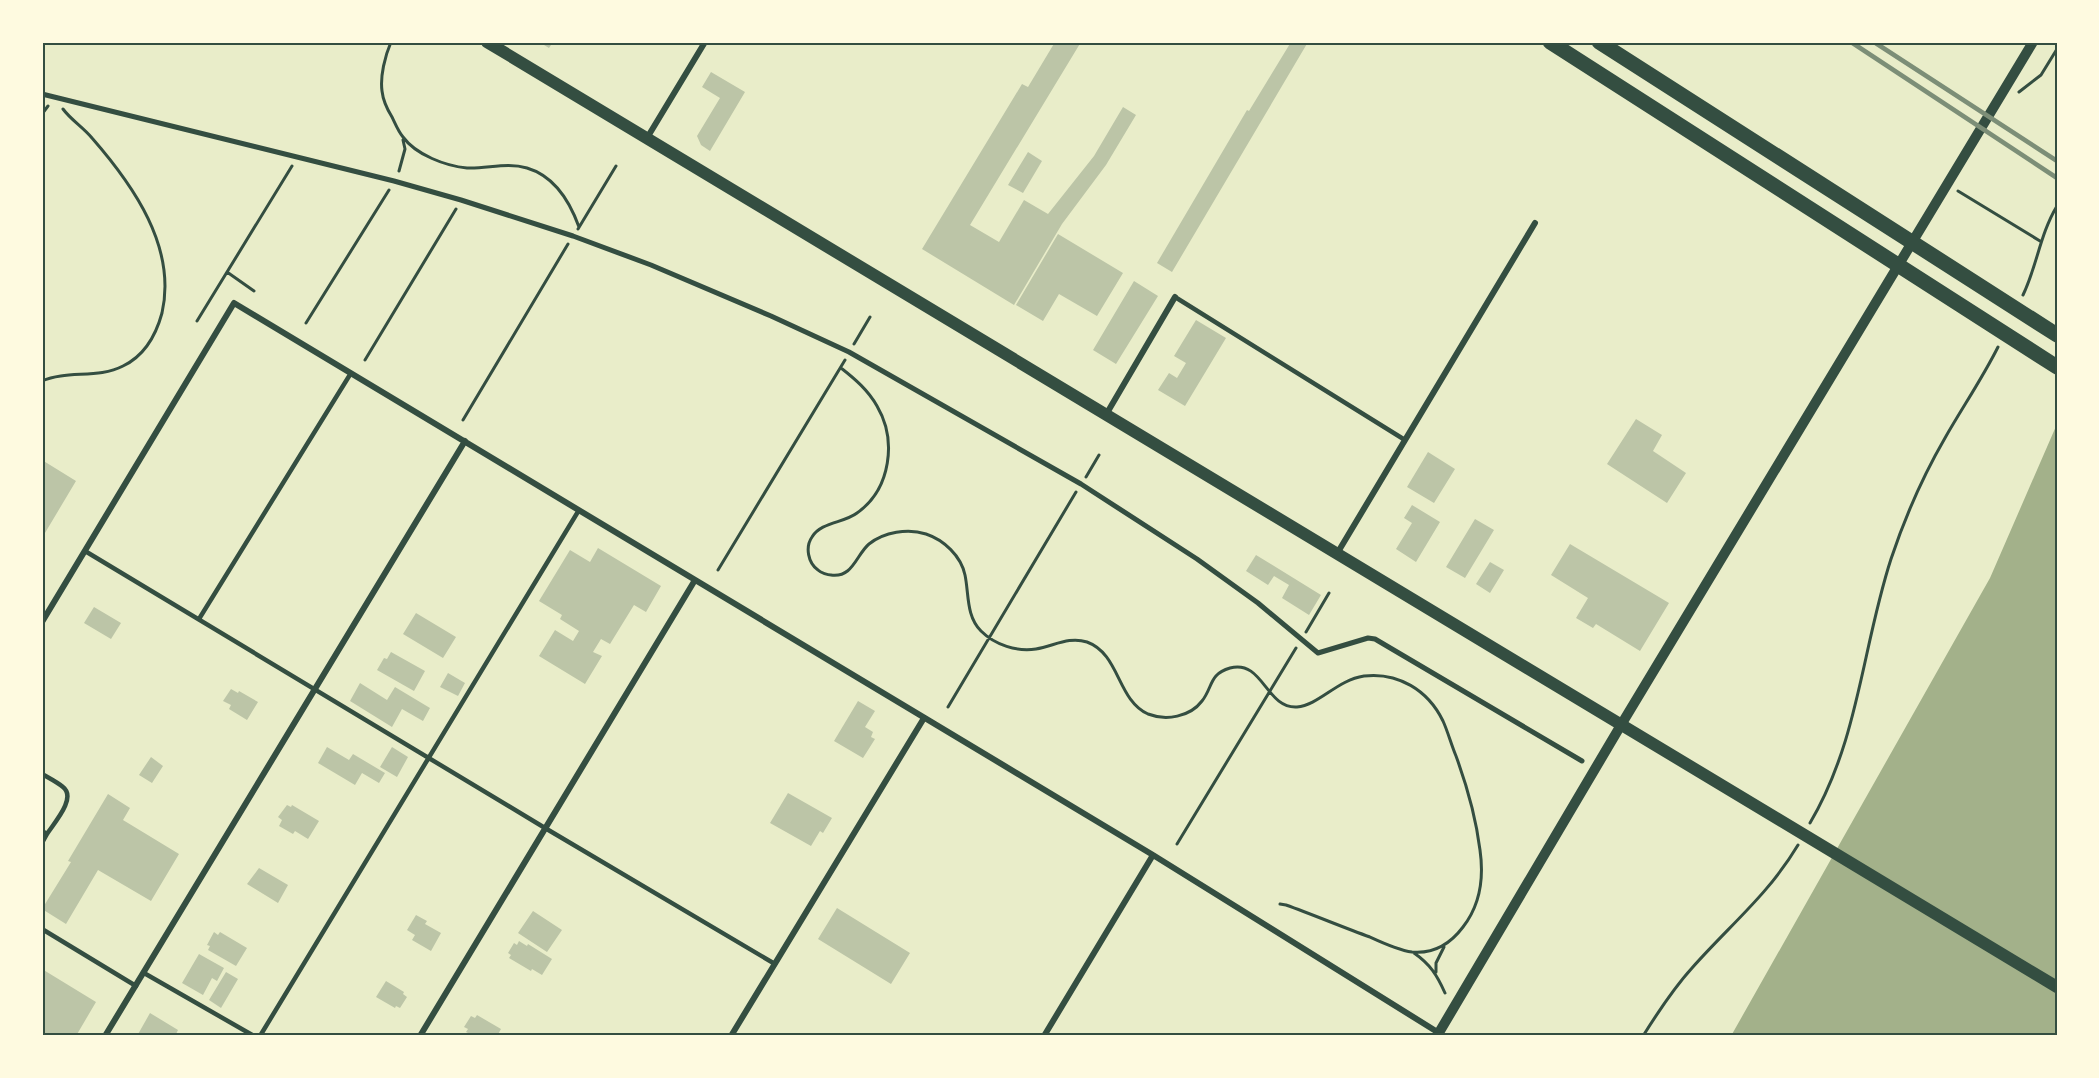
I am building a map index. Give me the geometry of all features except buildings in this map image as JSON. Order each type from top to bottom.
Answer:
[{"type":"main road","points":[[487,42],[1338,552],[2057,987]]},
{"type":"main road","points":[[1550,42],[2057,367]]},
{"type":"main road","points":[[1599,42],[2057,335]]},
{"type":"street","points":[[647,138],[705,42]]},
{"type":"street","points":[[42,622],[234,303],[1153,855],[1438,1034],[1621,725],[2033,42]]},
{"type":"street","points":[[42,94],[394,180],[461,200],[651,265],[749,306],[849,352],[1081,484],[1197,559],[1258,603],[1318,653],[1368,638],[1375,639],[1582,761]]},
{"type":"street","points":[[1338,552],[1535,223]]},
{"type":"street","points":[[1107,414],[1175,297]]},
{"type":"street","points":[[105,1036],[465,441]]},
{"type":"street","points":[[420,1036],[695,580]]},
{"type":"street","points":[[731,1036],[924,718]]},
{"type":"street","points":[[1044,1036],[1153,855]]},
{"type":"lane","points":[[1175,297],[1405,440]]},
{"type":"lane","points":[[199,620],[351,373]]},
{"type":"lane","points":[[260,1036],[579,510]]},
{"type":"lane","points":[[85,551],[775,964]]},
{"type":"lane","points":[[42,774],[64,787],[68,796],[66,803],[45,833],[42,843]]},
{"type":"lane","points":[[42,929],[136,986]]},
{"type":"lane","points":[[144,973],[254,1036]]},
{"type":"path","points":[[306,323],[402,165],[405,149],[403,138],[387,108],[382,91],[383,70],[391,42]]},
{"type":"path","points":[[2015,95],[2041,75],[2057,49]]},
{"type":"path","points":[[42,381],[122,367],[152,340],[159,324],[165,298],[164,261],[154,230],[122,174],[90,135],[64,111],[55,96]]},
{"type":"path","points":[[403,138],[417,149],[447,164],[467,168],[507,165],[527,168],[561,191],[573,210],[579,227]]},
{"type":"path","points":[[197,321],[297,157]]},
{"type":"path","points":[[462,420],[616,166]]},
{"type":"path","points":[[1957,190],[2040,241]]},
{"type":"path","points":[[365,360],[461,200]]},
{"type":"path","points":[[2020,302],[2030,281],[2040,241],[2057,206]]},
{"type":"path","points":[[227,272],[254,291]]},
{"type":"path","points":[[718,570],[870,317]]},
{"type":"path","points":[[1808,827],[1844,751],[1857,704],[1874,620],[1905,523],[1938,450],[2000,342]]},
{"type":"path","points":[[841,368],[866,390],[879,408],[887,439],[888,463],[883,483],[872,501],[856,514],[842,522],[822,528],[813,535],[808,546],[809,558],[815,569],[827,575],[845,574],[869,544],[884,536],[907,530],[924,533],[944,542],[957,558],[965,572],[970,610],[975,624],[990,638],[999,644],[1017,649],[1034,649],[1065,640],[1082,640],[1095,646],[1107,657],[1136,708],[1161,718],[1183,715],[1194,708],[1203,700],[1215,676],[1225,669],[1239,667],[1249,669],[1287,705],[1296,707],[1311,703],[1349,680],[1368,676],[1400,679],[1418,689],[1444,722],[1464,777],[1474,815],[1482,866],[1482,884],[1477,905],[1467,923],[1444,947],[1436,963],[1437,973],[1445,993]]},
{"type":"path","points":[[948,707],[1099,455]]},
{"type":"path","points":[[1178,844],[1329,593]]},
{"type":"path","points":[[1643,1036],[1665,1002],[1690,970],[1748,911],[1788,862],[1803,836]]},
{"type":"path","points":[[1280,904],[1388,945],[1413,952],[1427,961],[1437,973]]},
{"type":"path","points":[[1413,952],[1444,947]]},
{"type":"shaded area","points":[[2057,424],[2057,1036],[1731,1036],[1990,578]]},
{"type":"railway","points":[[1851,42],[2057,178]]},
{"type":"railway","points":[[1874,42],[2057,161]]}]
